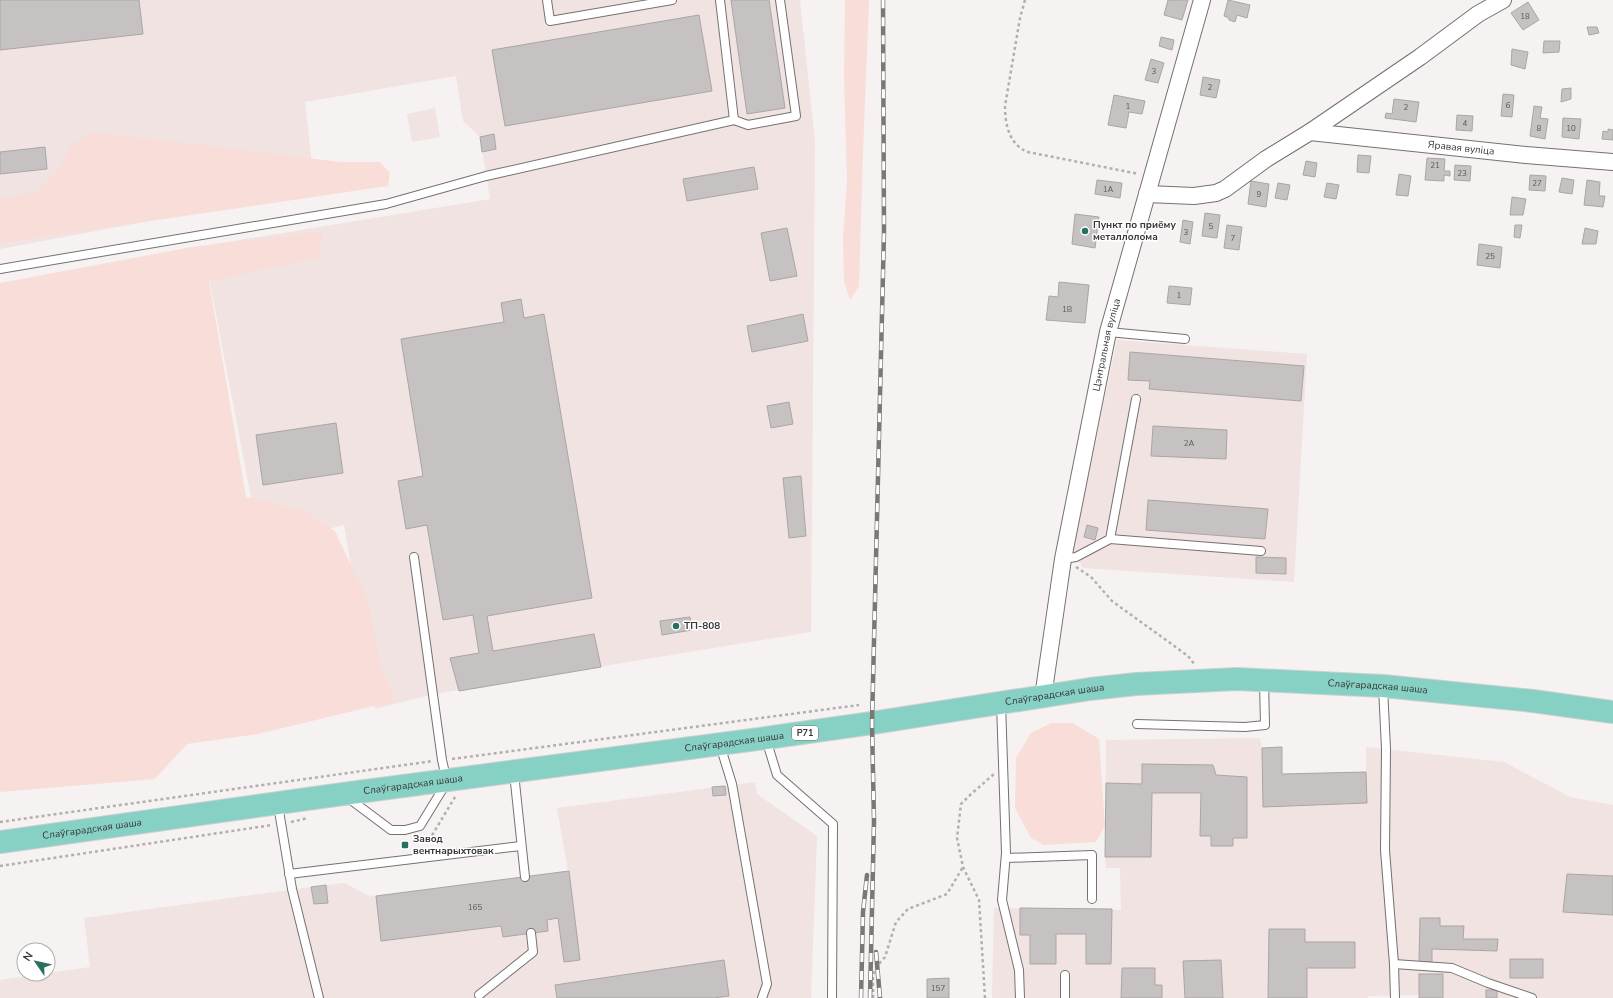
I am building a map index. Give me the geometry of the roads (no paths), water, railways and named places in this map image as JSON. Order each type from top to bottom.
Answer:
[{"type":"main road","name":"Слаўгарадская шаша","points":[[0,842],[342,794],[446,782],[766,738],[1136,684],[1209,680],[1264,680],[1383,686],[1533,701],[1613,712]]},
{"type":"street","name":"Цэнтральная вуліца","points":[[1043,697],[1063,559],[1108,332],[1202,0]]},
{"type":"street","points":[[1147,194],[1194,196],[1216,193],[1225,189],[1266,159],[1310,132],[1420,57],[1478,14],[1503,0]]},
{"type":"street","name":"Яравая вуліца","points":[[1310,132],[1526,155],[1613,162]]},
{"type":"lane","points":[[548,0],[550,21],[672,0]]},
{"type":"lane","points":[[720,0],[734,120]]},
{"type":"lane","points":[[0,269],[386,204],[486,176],[734,120],[748,125],[796,116],[780,0]]},
{"type":"lane","points":[[1108,332],[1185,339]]},
{"type":"lane","points":[[1110,539],[1136,399]]},
{"type":"lane","points":[[1063,559],[1076,557],[1110,539],[1261,552]]},
{"type":"lane","points":[[342,794],[391,830],[405,830],[420,826],[446,782],[414,558]]},
{"type":"lane","points":[[1137,724],[1245,727],[1265,725],[1264,680]]},
{"type":"lane","points":[[1383,686],[1386,749],[1385,850],[1394,964],[1395,998]]},
{"type":"lane","points":[[1001,703],[1006,858],[1002,900],[1019,970],[1020,998]]},
{"type":"lane","points":[[766,738],[777,775],[833,824],[832,998]]},
{"type":"lane","points":[[720,744],[732,784],[767,984],[762,998]]},
{"type":"lane","points":[[514,772],[525,877]]},
{"type":"lane","points":[[278,804],[289,874],[319,998]]},
{"type":"lane","points":[[289,874],[521,846]]},
{"type":"lane","points":[[1006,858],[1092,855],[1092,899]]},
{"type":"lane","points":[[479,995],[532,952],[531,933]]},
{"type":"lane","points":[[1394,964],[1452,968],[1488,983],[1532,998]]},
{"type":"lane","points":[[1065,975],[1066,998]]},
{"type":"railway","points":[[870,998],[874,821],[872,723],[884,232],[883,0]]},
{"type":"railway","points":[[861,998],[863,912],[867,875]]},
{"type":"railway","points":[[876,952],[880,998]]},
{"type":"place","name":"Пункт по приёму металлолома","points":[[1085,231]]},
{"type":"place","name":"ТП-808","points":[[676,626]]},
{"type":"place","name":"Завод вентнарыхтовак","points":[[405,845]]}]
